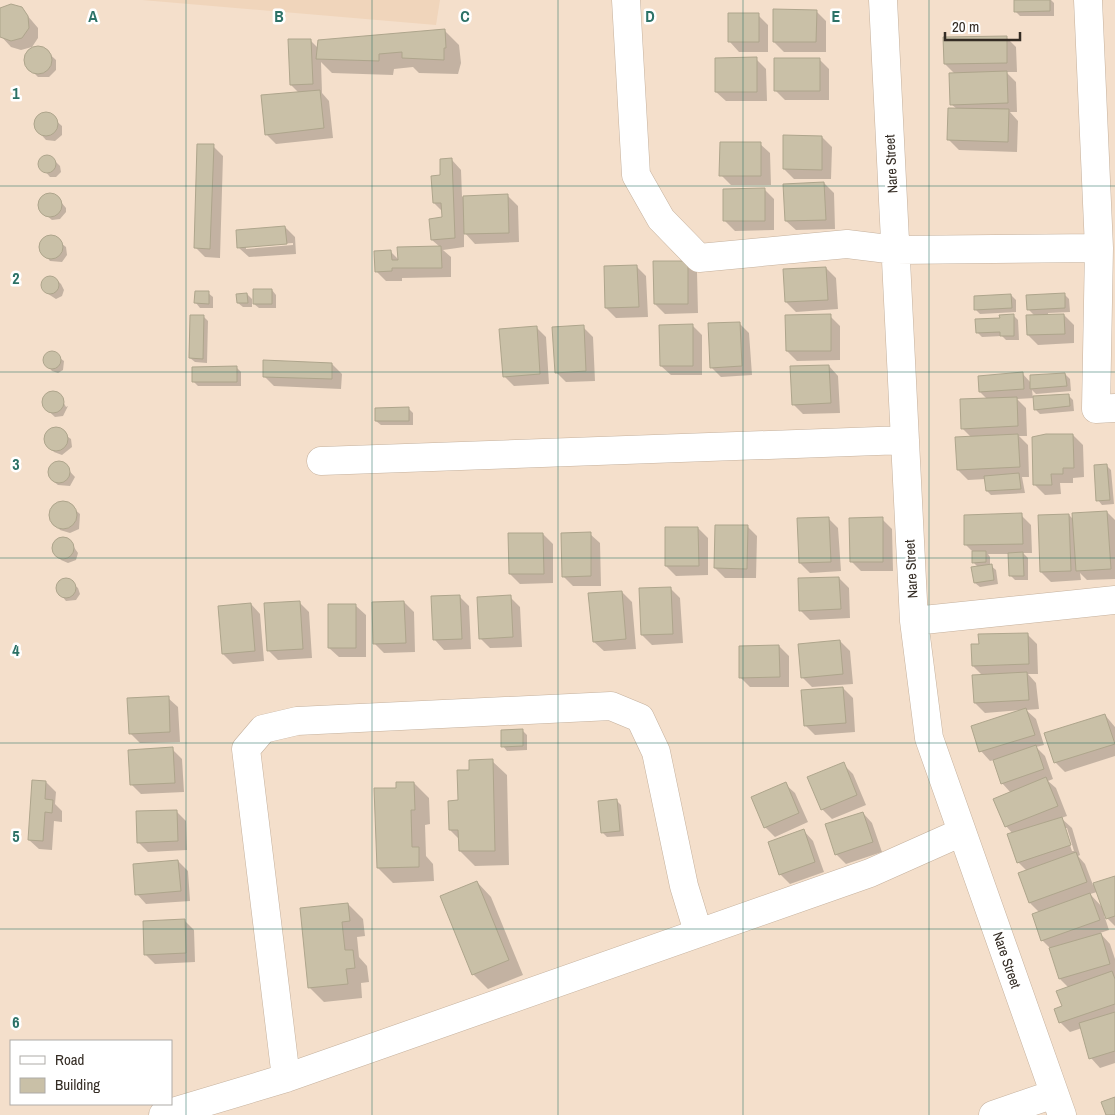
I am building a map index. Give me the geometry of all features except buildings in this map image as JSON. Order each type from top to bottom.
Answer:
[{"type":"street","points":[[626,0],[636,175],[661,219],[699,258],[847,244],[896,250],[1100,248]]},
{"type":"street","name":"Nare Street","points":[[884,0],[914,621],[929,738],[1058,1104]]},
{"type":"street","points":[[1088,0],[1100,248],[1096,409],[1115,408]]},
{"type":"street","points":[[321,461],[905,440]]},
{"type":"street","points":[[914,621],[1115,600]]},
{"type":"street","points":[[286,1078],[246,749],[263,730],[297,722],[611,706],[640,718],[656,752],[684,886],[698,932]]},
{"type":"street","points":[[163,1115],[286,1078],[870,873],[962,832]]},
{"type":"street","points":[[993,1115],[1058,1104]]},
{"type":"shaded area","points":[[142,0],[440,0],[436,25]]}]
